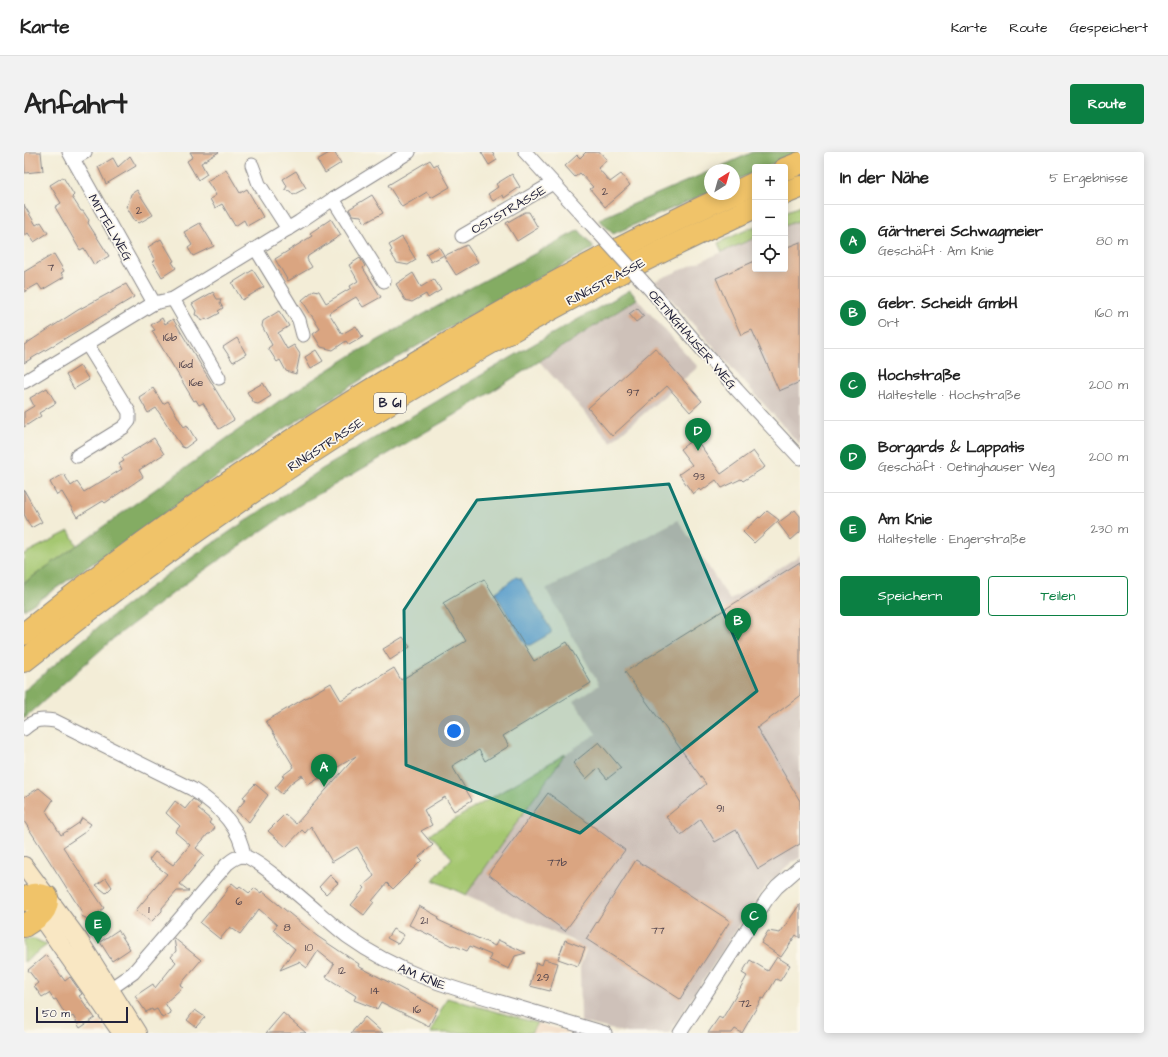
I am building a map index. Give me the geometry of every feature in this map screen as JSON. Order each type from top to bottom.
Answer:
[{"type":"highway","points":[[788,168],[800,163]]},
{"type":"highway","name":"RINGSTRASSE","points":[[740,190],[752,184]]},
{"type":"highway","points":[[788,192],[800,187]]},
{"type":"highway","name":"RINGSTRASSE","points":[[24,634],[205,499],[348,404],[427,356],[574,273],[719,200]]},
{"type":"highway","name":"RINGSTRASSE","points":[[24,661],[171,549],[295,463],[371,415],[491,343],[572,298],[649,258],[752,208]]},
{"type":"main road","points":[[24,866],[31,905],[122,1033]]},
{"type":"main road","points":[[31,905],[78,939],[137,1033]]},
{"type":"street","points":[[71,156],[86,152]]},
{"type":"street","name":"OSTSTRASSE","points":[[525,152],[588,221]]},
{"type":"street","points":[[24,382],[154,303],[173,299],[288,230],[404,153]]},
{"type":"street","name":"MITTELWEG","points":[[71,156],[154,303]]},
{"type":"street","points":[[252,166],[259,184],[288,230]]},
{"type":"street","name":"OSTSTRASSE","points":[[462,236],[553,183]]},
{"type":"street","points":[[333,199],[384,281]]},
{"type":"street","name":"OETINGHAUSER WEG","points":[[588,221],[800,458]]},
{"type":"street","points":[[256,249],[299,320],[303,335]]},
{"type":"street","points":[[173,299],[219,378]]},
{"type":"street","points":[[77,456],[124,426],[129,421],[129,412],[88,344]]},
{"type":"street","points":[[24,729],[30,724],[41,719],[55,721],[192,790],[205,797],[229,821],[242,844],[244,856],[235,858],[227,864],[133,973],[110,989]]},
{"type":"street","name":"AM KNIE","points":[[244,856],[254,860],[276,876],[348,937],[397,967],[444,986],[605,1033]]},
{"type":"street","points":[[680,1033],[767,899],[776,887],[800,867]]},
{"type":"highlighted area","points":[[669,484],[757,691],[580,833],[406,765],[404,610],[477,500]]},
{"type":"shaded area","points":[[800,220],[800,445],[655,281],[752,239],[752,272],[788,272],[788,225]]},
{"type":"shaded area","points":[[637,299],[698,367],[611,442],[539,361]]},
{"type":"shaded area","points":[[678,520],[730,600],[800,555],[800,858],[786,867],[768,884],[669,1033],[627,1033],[581,1022],[580,967],[586,949],[571,940],[466,895],[565,754],[596,734],[574,701],[599,685],[546,589]]},
{"type":"shaded area","points":[[101,1021],[107,1033],[82,1033]]},
{"type":"shaded area","points":[[537,1023],[573,1033],[531,1033]]},
{"type":"green space","points":[[753,152],[800,152],[773,164],[752,164],[752,173],[740,178],[740,164],[726,164]]},
{"type":"green space","points":[[704,174],[704,195],[613,234],[599,219]]},
{"type":"green space","points":[[800,206],[800,220],[788,225],[788,211]]},
{"type":"green space","points":[[752,227],[752,239],[722,252],[718,243]]},
{"type":"green space","points":[[579,230],[594,248],[467,317],[373,372],[270,438],[145,528],[24,610],[24,583],[279,401],[352,355],[459,294]]},
{"type":"green space","points":[[630,290],[637,299],[455,415],[298,506],[193,578],[114,638],[24,719],[24,691],[104,622],[169,573],[322,469],[534,344]]},
{"type":"green space","points":[[69,531],[77,546],[24,583],[24,554]]},
{"type":"green space","points":[[565,754],[466,895],[433,880],[452,858],[430,834]]},
{"type":"green space","points":[[24,939],[35,939],[47,945],[24,962]]},
{"type":"green space","points":[[447,998],[537,1023],[531,1033],[430,1033]]},
{"type":"water","points":[[516,577],[521,579],[551,630],[551,633],[530,645],[526,645],[495,593]]},
{"type":"building","points":[[24,152],[41,152],[43,171],[25,173]]},
{"type":"building","points":[[190,152],[219,152],[201,163],[207,174],[198,180],[187,161],[193,157]]},
{"type":"building","points":[[331,152],[334,152],[341,163],[325,173],[317,160]]},
{"type":"building","points":[[481,152],[492,152],[497,160],[489,165]]},
{"type":"building","points":[[586,152],[600,152],[607,160],[598,168],[610,182],[621,174],[630,185],[605,207],[590,189],[593,187],[580,173],[575,177],[565,166],[577,155],[580,158]]},
{"type":"building","points":[[130,156],[136,166],[106,184],[98,167],[113,158],[118,167]]},
{"type":"building","points":[[430,160],[434,166],[437,164],[450,187],[431,198],[427,192],[402,207],[388,185]]},
{"type":"building","points":[[226,169],[240,193],[247,189],[263,217],[247,226],[244,220],[235,226],[222,204],[215,208],[210,199],[216,195],[207,181]]},
{"type":"building","points":[[296,171],[306,188],[293,195],[290,191],[285,190],[287,186],[283,179]]},
{"type":"building","points":[[512,174],[520,187],[504,198],[503,195],[493,201],[488,194],[498,187],[496,184]]},
{"type":"building","points":[[63,177],[74,195],[72,197],[89,220],[88,223],[109,256],[94,265],[84,248],[80,250],[55,207],[61,203],[50,185]]},
{"type":"building","points":[[137,190],[153,215],[139,223],[136,220],[135,221],[126,206],[131,194]]},
{"type":"building","points":[[372,195],[383,213],[365,223],[361,216],[352,215],[349,209]]},
{"type":"building","points":[[24,205],[36,225],[41,222],[48,233],[34,242],[28,233],[24,236]]},
{"type":"building","points":[[525,212],[529,212],[538,228],[517,241],[506,223]]},
{"type":"building","points":[[331,219],[341,235],[308,256],[307,259],[312,267],[288,281],[275,259],[312,236],[310,233]]},
{"type":"building","points":[[200,223],[214,246],[193,256],[188,248],[192,245],[184,232]]},
{"type":"building","points":[[402,237],[416,260],[408,265],[397,263],[390,252],[392,250],[389,245]]},
{"type":"building","points":[[161,239],[174,261],[172,262],[176,268],[162,277],[153,262],[155,261],[148,247]]},
{"type":"building","points":[[800,242],[800,382],[779,391],[752,330],[741,335],[716,278],[752,262],[752,272],[788,272],[788,247]]},
{"type":"building","points":[[467,245],[478,262],[456,275],[444,256]]},
{"type":"building","points":[[439,247],[444,255],[431,262],[426,254]]},
{"type":"building","points":[[54,254],[64,271],[61,273],[64,277],[42,290],[38,284],[24,292],[24,272]]},
{"type":"building","points":[[360,258],[365,266],[363,268],[381,297],[363,307],[356,297],[329,313],[342,334],[356,326],[363,337],[349,345],[346,341],[333,350],[321,347],[313,334],[320,329],[302,300],[314,290],[319,291],[326,303],[351,288],[350,286],[358,281],[349,265]]},
{"type":"building","points":[[253,270],[264,287],[242,300],[232,283]]},
{"type":"building","points":[[413,273],[421,287],[434,279],[441,290],[428,298],[426,294],[412,302],[405,300],[396,284]]},
{"type":"building","points":[[126,284],[134,297],[24,363],[24,345],[78,310]]},
{"type":"building","points":[[213,292],[217,299],[221,299],[220,303],[223,308],[218,311],[220,313],[202,321],[199,316],[195,315],[196,311],[192,304]]},
{"type":"building","points":[[637,308],[644,316],[636,322],[629,314]]},
{"type":"building","points":[[279,311],[289,326],[278,333],[287,349],[294,345],[300,354],[296,374],[286,371],[280,360],[277,362],[268,348],[272,345],[262,326],[263,321]]},
{"type":"building","points":[[162,318],[165,324],[173,319],[234,420],[219,429],[203,403],[199,405],[196,400],[194,401],[152,331],[155,330],[151,325]]},
{"type":"building","points":[[237,338],[246,354],[233,362],[223,347]]},
{"type":"building","points":[[655,348],[702,401],[690,412],[667,386],[612,436],[588,408]]},
{"type":"building","points":[[316,350],[323,361],[311,368],[305,357]]},
{"type":"building","points":[[80,366],[89,380],[74,389],[66,375]]},
{"type":"building","points":[[263,383],[271,396],[258,404],[254,403],[247,392]]},
{"type":"building","points":[[47,388],[56,403],[39,413],[41,416],[24,427],[24,412],[34,406],[30,398]]},
{"type":"building","points":[[153,388],[163,404],[168,401],[184,427],[187,425],[196,440],[185,448],[182,447],[156,408],[148,413],[139,397]]},
{"type":"building","points":[[154,438],[164,454],[139,470],[143,477],[105,503],[103,501],[77,517],[62,492],[57,495],[50,482],[64,474],[71,486],[77,482],[84,492],[122,469],[119,464],[124,461],[122,458]]},
{"type":"building","points":[[695,438],[721,474],[753,451],[765,467],[743,481],[741,479],[722,488],[716,480],[701,491],[699,489],[693,494],[679,474],[692,465],[680,449]]},
{"type":"building","points":[[24,490],[42,522],[31,528],[24,514]]},
{"type":"building","points":[[795,510],[800,516],[800,532],[791,540],[778,523]]},
{"type":"building","points":[[767,511],[779,520],[754,543],[743,532]]},
{"type":"building","points":[[800,562],[800,696],[757,728],[800,801],[800,844],[758,869],[736,830],[715,842],[701,819],[681,835],[666,817],[706,784],[625,672]]},
{"type":"building","points":[[484,579],[534,661],[567,642],[591,683],[503,736],[509,746],[485,761],[479,750],[452,766],[472,800],[454,811],[445,797],[424,810],[432,825],[421,831],[433,845],[419,857],[422,860],[393,889],[387,883],[372,901],[374,902],[364,915],[351,905],[365,888],[363,886],[374,876],[357,847],[332,862],[311,826],[305,833],[302,830],[286,847],[268,831],[285,814],[296,824],[356,756],[308,785],[302,775],[291,783],[282,794],[275,788],[284,777],[282,776],[294,767],[266,721],[331,683],[341,700],[394,668],[401,680],[466,641],[443,603]]},
{"type":"building","points":[[403,637],[410,647],[390,660],[383,649]]},
{"type":"building","points":[[599,742],[621,768],[607,779],[598,768],[586,779],[573,763]]},
{"type":"building","points":[[255,784],[268,795],[249,822],[236,811],[246,799],[243,797]]},
{"type":"building","points":[[39,788],[53,800],[46,811],[61,835],[79,823],[82,818],[91,824],[85,832],[63,847],[104,908],[87,921],[86,918],[81,916],[82,912],[24,821],[24,797]]},
{"type":"building","points":[[548,793],[625,850],[565,931],[488,874]]},
{"type":"building","points":[[193,799],[201,805],[198,809],[211,820],[209,823],[215,828],[196,848],[204,855],[180,884],[189,891],[177,891],[162,908],[162,911],[151,922],[136,910],[167,874],[149,860],[155,852],[173,865],[190,845],[175,832],[180,826],[166,813],[175,801],[185,809]]},
{"type":"building","points":[[636,860],[730,921],[680,999],[586,939]]},
{"type":"building","points":[[330,875],[338,883],[326,894],[319,887]]},
{"type":"building","points":[[106,878],[112,887],[106,893],[96,885]]},
{"type":"building","points":[[232,883],[238,888],[240,886],[249,893],[254,888],[261,893],[262,891],[317,936],[359,964],[358,966],[438,1008],[429,1026],[381,1002],[377,1009],[354,1000],[356,996],[326,977],[334,964],[318,951],[307,968],[299,962],[280,970],[295,949],[273,930],[277,925],[259,909],[240,934],[230,927],[220,939],[200,923]]},
{"type":"building","points":[[800,904],[800,938],[796,935],[781,957],[761,943],[768,931],[780,933]]},
{"type":"building","points":[[419,906],[439,917],[438,920],[495,946],[498,940],[526,953],[515,956],[509,969],[489,960],[491,955],[470,946],[467,951],[453,945],[452,946],[409,925]]},
{"type":"building","points":[[393,929],[404,935],[398,944],[387,938]]},
{"type":"building","points":[[118,930],[130,949],[112,961],[100,942]]},
{"type":"building","points":[[174,938],[201,960],[180,985],[183,987],[165,1003],[171,1013],[162,1018],[157,1009],[153,1011],[152,1009],[146,1012],[135,996],[153,984],[155,988],[176,962],[171,957],[176,951]]},
{"type":"building","points":[[565,940],[585,948],[578,966],[558,959]]},
{"type":"building","points":[[46,955],[65,981],[70,977],[82,994],[79,996],[95,1018],[80,1028],[73,1016],[68,1019],[56,999],[54,1000],[49,993],[42,997],[34,986],[38,983],[28,970]]},
{"type":"building","points":[[777,957],[790,965],[780,981],[776,979],[764,999],[762,998],[742,1033],[735,1029],[732,1033],[708,1033],[719,1017],[722,1019],[734,999],[747,976],[742,973],[750,960],[768,971]]},
{"type":"building","points":[[544,959],[558,963],[550,991],[530,986],[536,963],[542,965]]},
{"type":"building","points":[[195,1010],[205,1017],[196,1027],[187,1020]]},
{"type":"building","points":[[283,1013],[306,1033],[266,1033]]},
{"type":"building","points":[[365,1017],[383,1033],[351,1033]]},
{"type":"place","name":"Borgards & Lappatis","points":[[698,451]]},
{"type":"place","name":"Gebr. Scheidt GmbH","points":[[738,641]]},
{"type":"place","name":"Gärtnerei Schwagmeier","points":[[324,787]]},
{"type":"place","name":"Hochstraße","points":[[754,936]]},
{"type":"place","name":"Am Knie","points":[[98,944]]}]
